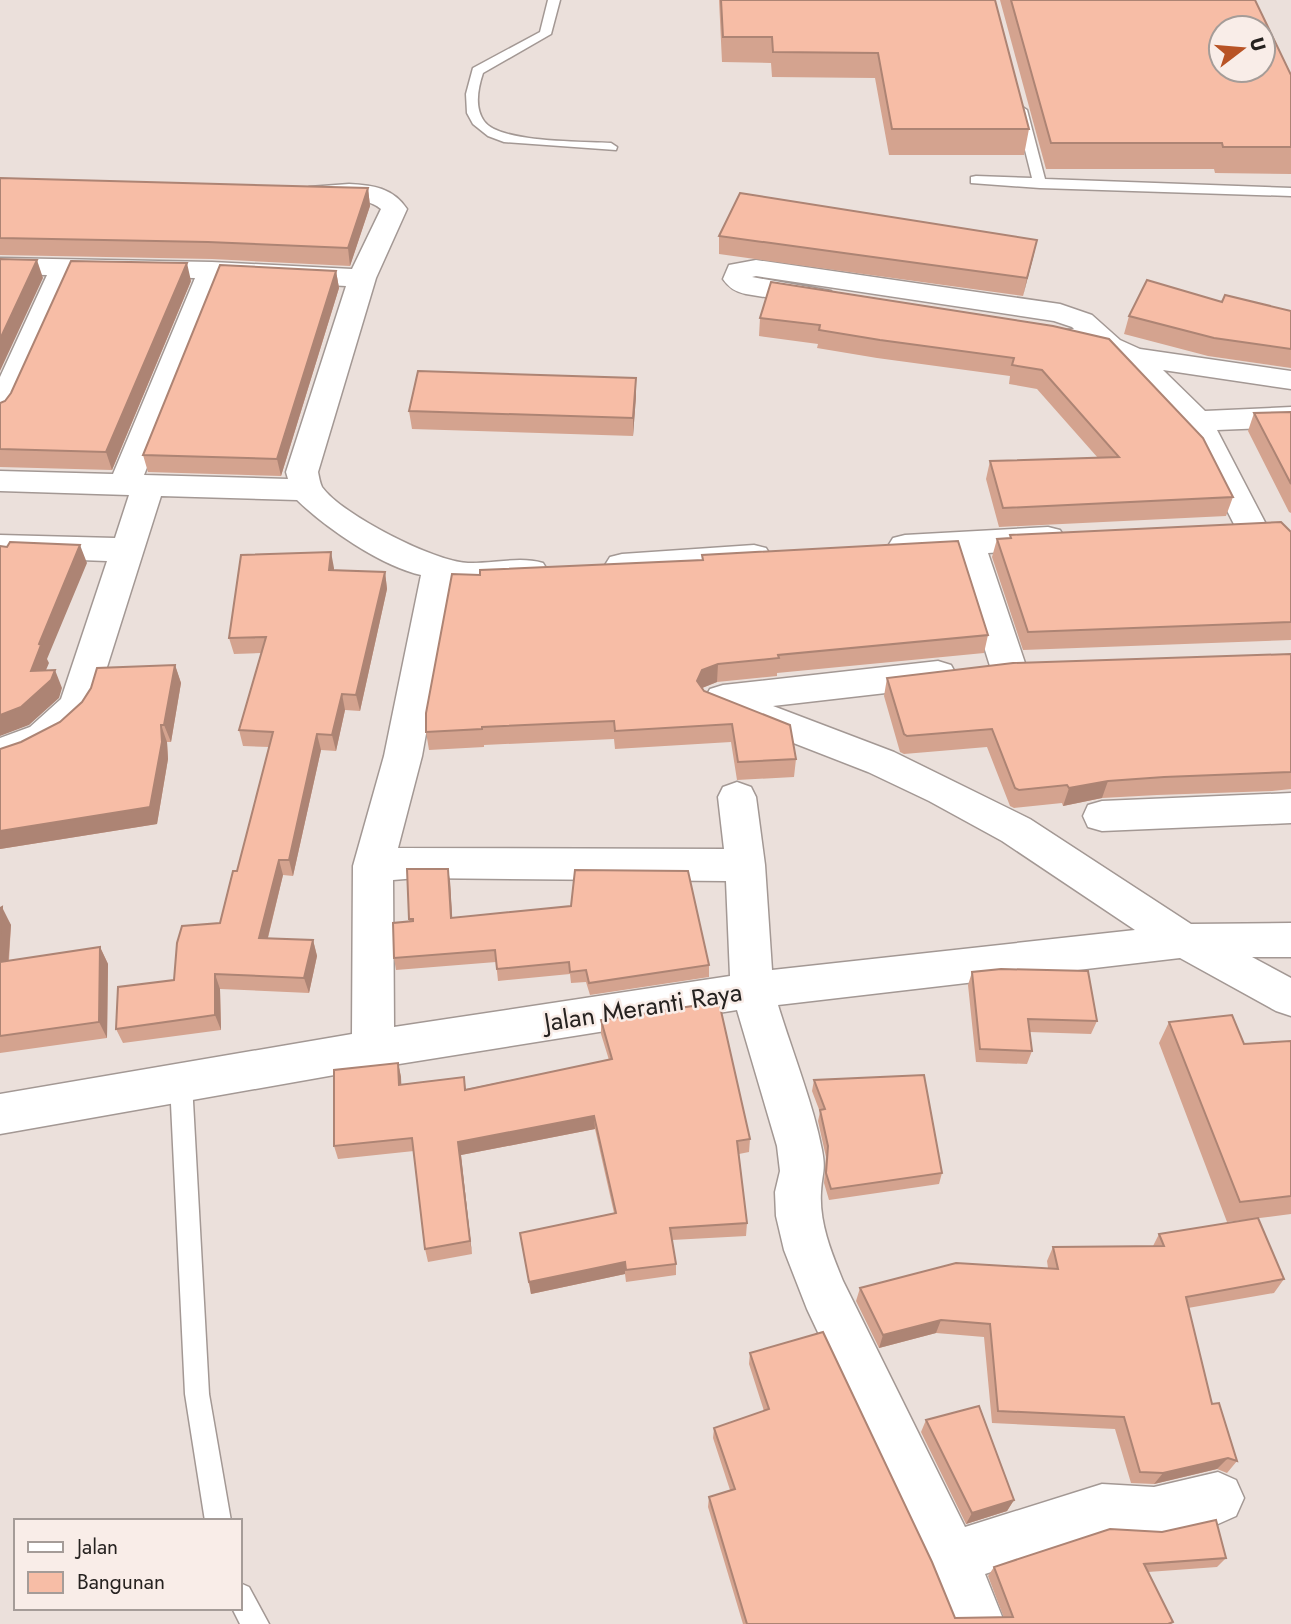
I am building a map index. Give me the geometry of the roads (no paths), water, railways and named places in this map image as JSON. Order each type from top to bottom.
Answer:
[{"type":"street","points":[[291,193],[374,195],[385,198],[394,209],[362,278],[302,472],[306,491],[331,514],[413,562],[466,575],[778,554]]},
{"type":"street","points":[[0,266],[212,270],[362,278]]},
{"type":"street","points":[[0,410],[65,266]]},
{"type":"street","points":[[1251,528],[1197,421],[1121,351],[1082,321],[1060,313],[756,268],[739,271],[737,274],[737,279],[746,286],[929,313],[1121,351],[1291,380]]},
{"type":"street","points":[[0,752],[35,743],[60,724],[77,705],[126,550],[137,484],[212,270]]},
{"type":"street","points":[[1197,421],[1291,416]]},
{"type":"street","points":[[0,481],[306,491]]},
{"type":"street","points":[[873,548],[1076,536]]},
{"type":"street","points":[[968,542],[997,668],[717,698],[881,762],[942,790],[1016,830],[1184,941],[1291,998]]},
{"type":"street","points":[[0,546],[126,550]]},
{"type":"street","points":[[374,1049],[373,866],[403,756],[439,568]]},
{"type":"street","points":[[737,797],[745,865],[752,990],[802,1158],[803,1171],[797,1204],[807,1250],[824,1293],[952,1559],[978,1624]]},
{"type":"street","points":[[1102,816],[1291,808]]},
{"type":"street","points":[[373,866],[416,862],[745,865]]},
{"type":"street","name":"Jalan Meranti Raya","points":[[0,1114],[374,1049],[752,990],[1184,941],[1291,940]]},
{"type":"street","points":[[952,1559],[1095,1511],[1154,1513],[1218,1497]]},
{"type":"lane","points":[[554,0],[545,34],[477,71],[472,103],[475,120],[487,134],[504,138],[611,147]]},
{"type":"lane","points":[[1016,91],[1040,184]]},
{"type":"lane","points":[[976,180],[1291,192]]},
{"type":"lane","points":[[181,1083],[197,1394],[218,1519]]},
{"type":"lane","points":[[242,1600],[255,1624]]}]
